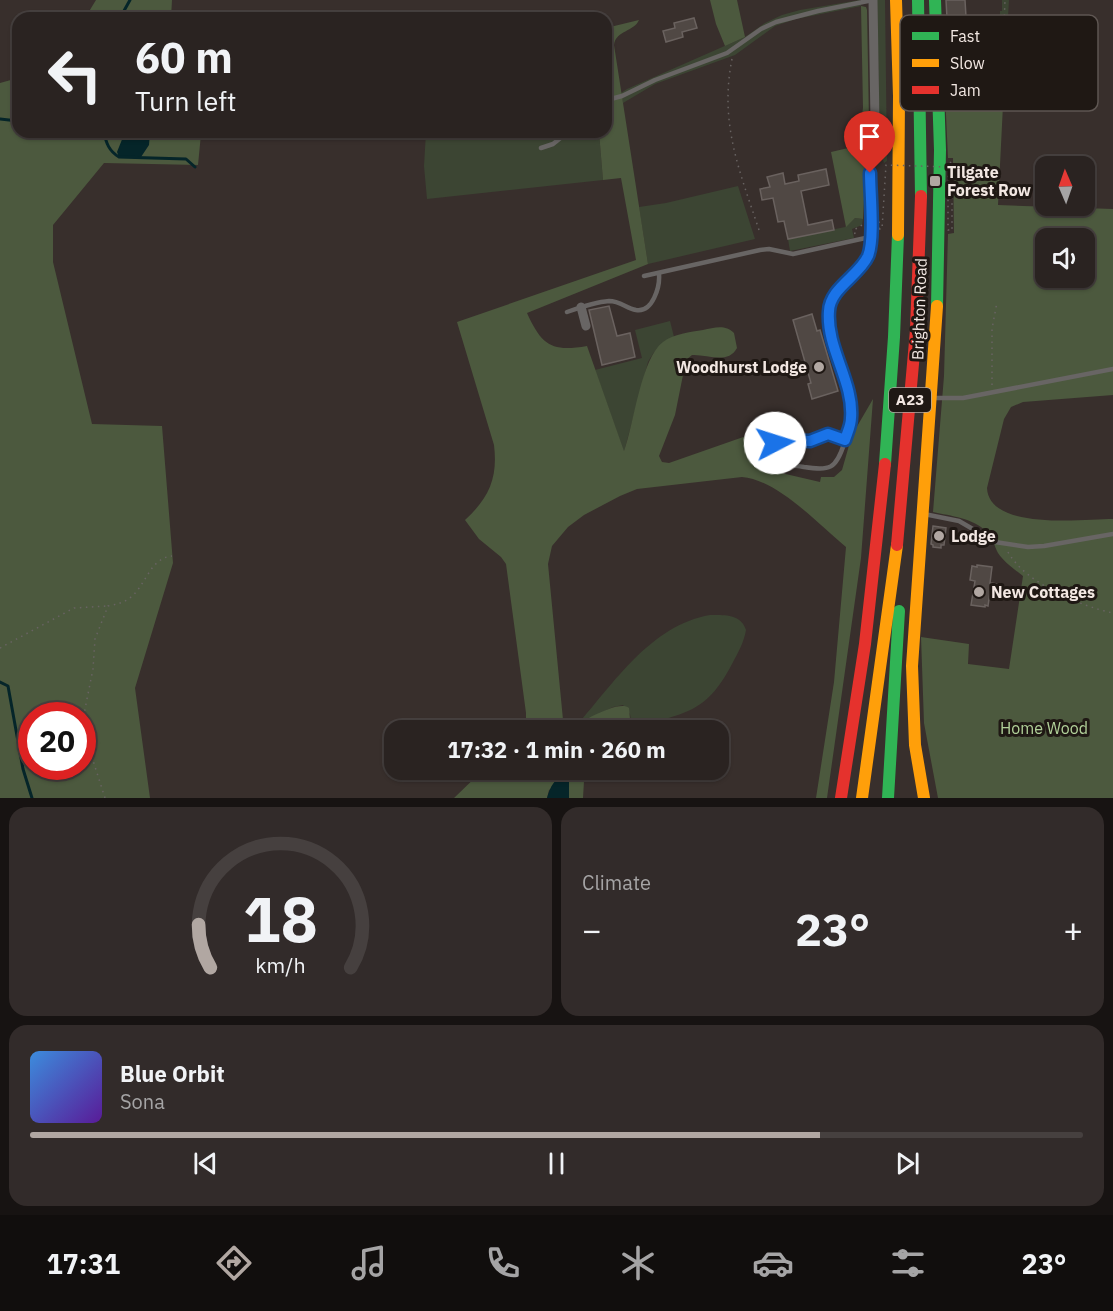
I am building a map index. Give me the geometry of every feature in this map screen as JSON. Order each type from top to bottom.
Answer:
[{"type":"main road","name":"A23","points":[[842,798],[867,637],[881,509],[891,384],[898,201],[899,78],[896,0]]},
{"type":"main road","name":"A23","points":[[918,0],[919,15]]},
{"type":"main road","name":"Brighton Road","points":[[935,0],[936,15]]},
{"type":"main road","name":"A23","points":[[862,798],[884,656],[912,385],[919,263],[921,111]]},
{"type":"main road","name":"Brighton Road","points":[[924,798],[913,738],[911,651],[932,398],[939,224],[940,111]]},
{"type":"main road","points":[[888,798],[898,630],[903,481]]},
{"type":"street","points":[[870,211],[870,165],[875,122],[873,0]]},
{"type":"street","points":[[581,307],[586,326]]},
{"type":"lane","points":[[612,99],[733,49],[760,29],[776,22],[873,0]]},
{"type":"lane","points":[[541,147],[553,144],[560,138]]},
{"type":"lane","points":[[845,440],[828,434],[810,441],[780,440],[773,446],[769,456],[772,461],[816,469],[828,468],[837,462],[845,440],[851,421],[851,405],[830,334],[829,307],[838,291],[864,261],[870,248],[870,211]]},
{"type":"lane","points":[[644,276],[760,250],[769,249],[793,254],[870,237]]},
{"type":"lane","points":[[567,312],[610,301],[622,303],[636,310],[644,309],[655,293],[659,283],[659,274]]},
{"type":"lane","points":[[932,398],[963,398],[1113,369]]},
{"type":"lane","points":[[922,514],[954,519],[988,539],[1038,547],[1113,534]]},
{"type":"path","points":[[1004,15],[1005,0]]},
{"type":"path","points":[[733,49],[728,80],[728,128],[760,233]]},
{"type":"path","points":[[879,229],[882,229],[886,165],[948,167],[948,230],[952,230],[952,164],[949,160],[945,160]]},
{"type":"path","points":[[857,241],[854,230],[862,225],[865,211],[870,211]]},
{"type":"path","points":[[993,392],[992,328],[997,302]]},
{"type":"path","points":[[1003,543],[1016,563],[1042,584],[1079,603],[1113,613]]},
{"type":"path","points":[[0,648],[74,608],[108,606],[130,598],[158,562],[172,556]]},
{"type":"path","points":[[105,798],[90,751],[84,714],[93,669],[95,639],[108,606]]},
{"type":"green space","points":[[96,0],[172,0],[171,12],[89,12]]},
{"type":"green space","points":[[710,0],[737,0],[745,37],[725,46]]},
{"type":"green space","points":[[860,0],[861,6],[796,19],[775,26],[735,55],[655,84],[623,103],[621,93],[627,89],[745,37],[765,23],[782,15]]},
{"type":"green space","points":[[877,0],[885,0],[887,161],[884,163],[880,152]]},
{"type":"green space","points":[[1002,0],[1009,0],[1008,15],[1000,15]]},
{"type":"green space","points":[[861,6],[866,7],[867,10],[869,122],[863,126],[862,132],[867,141],[863,219],[855,218],[846,227],[831,152],[857,146],[863,108]]},
{"type":"green space","points":[[639,20],[637,24],[618,36],[614,45],[648,264],[527,313],[543,340],[550,344],[565,348],[587,346],[624,451],[639,392],[655,350],[667,339],[677,335],[715,328],[727,328],[734,333],[737,348],[728,356],[717,358],[692,355],[686,360],[675,415],[659,456],[662,462],[669,463],[749,435],[777,422],[781,426],[779,436],[770,443],[762,440],[755,467],[820,482],[821,477],[834,477],[842,470],[852,435],[873,399],[861,558],[827,798],[816,798],[834,682],[846,547],[783,494],[756,480],[742,477],[637,489],[584,515],[568,527],[552,546],[548,564],[563,720],[526,720],[506,564],[479,539],[465,520],[480,504],[490,487],[495,468],[495,457],[494,445],[457,322],[636,260],[621,178],[603,180],[600,138],[612,138],[612,27]]},
{"type":"green space","points":[[12,80],[12,138],[201,138],[198,165],[104,163],[53,225],[53,262],[92,424],[162,426],[173,563],[135,688],[150,798],[0,798],[0,83]]},
{"type":"green space","name":"Home Wood","points":[[946,111],[1003,111],[998,205],[1035,206],[1035,216],[1095,216],[1095,208],[1113,209],[1113,395],[1023,402],[1011,407],[1004,419],[987,488],[992,502],[1003,511],[1020,517],[1061,521],[1113,519],[1113,798],[938,798],[924,723],[921,637],[969,644],[968,664],[1009,669],[1023,576],[1000,556],[991,536],[981,527],[962,518],[933,512],[944,376],[948,234],[954,233],[953,158],[948,158]]},
{"type":"green space","points":[[426,138],[600,138],[603,180],[427,199],[424,166]]},
{"type":"green space","points":[[738,186],[755,239],[648,264],[639,207]]},
{"type":"green space","points":[[855,218],[863,219],[862,225],[852,229],[854,238],[790,251],[788,239],[845,227]]},
{"type":"green space","points":[[670,321],[674,337],[659,347],[648,362],[624,452],[595,370],[642,358],[635,330]]},
{"type":"green space","points":[[710,615],[727,616],[736,618],[746,630],[739,652],[712,694],[691,710],[662,720],[631,720],[630,714],[623,705],[613,707],[587,720],[581,720],[635,658],[670,630]]},
{"type":"green space","points":[[616,707],[629,708],[630,720],[586,720]]},
{"type":"green space","points":[[473,780],[564,780],[549,790],[547,798],[454,798]]},
{"type":"green space","points":[[569,780],[585,780],[583,798],[569,798]]},
{"type":"water","points":[[123,138],[150,138],[149,145],[141,157],[119,157],[117,152]]},
{"type":"water","points":[[556,780],[569,780],[569,798],[547,798]]},
{"type":"building","points":[[946,0],[965,0],[966,15],[947,15]]},
{"type":"building","points":[[694,18],[697,28],[682,32],[683,37],[666,42],[663,31],[675,28],[674,23]]},
{"type":"building","points":[[826,169],[829,185],[801,191],[808,225],[832,220],[834,230],[788,239],[784,221],[778,222],[773,198],[762,200],[760,189],[770,187],[767,177],[783,173],[785,184],[799,181],[798,175]]},
{"type":"building","points":[[609,306],[617,336],[630,333],[635,357],[602,365],[589,310]]},
{"type":"building","name":"Woodhurst Lodge","points":[[812,314],[817,331],[820,330],[838,391],[812,399],[808,384],[811,383],[793,320]]},
{"type":"building","name":"Lodge","points":[[933,526],[946,528],[944,545],[941,545],[941,548],[933,547],[931,544]]},
{"type":"building","points":[[977,565],[992,567],[990,583],[997,584],[996,593],[990,592],[988,606],[985,605],[985,607],[971,605],[975,581],[970,580],[972,566],[977,567]]},
{"type":"waterway","points":[[123,12],[130,0]]},
{"type":"waterway","points":[[0,119],[12,120]]},
{"type":"waterway","points":[[106,138],[108,146],[119,157],[186,159],[195,167]]},
{"type":"waterway","points":[[0,682],[8,686],[23,769],[32,798]]},
{"type":"traffic: fast","points":[[918,0],[918,15]]},
{"type":"traffic: fast","points":[[935,0],[936,15]]},
{"type":"traffic: fast","points":[[920,111],[921,196]]},
{"type":"traffic: fast","points":[[937,306],[939,111]]},
{"type":"traffic: fast","points":[[885,464],[898,235]]},
{"type":"traffic: fast","points":[[888,798],[899,611]]},
{"type":"traffic: slow","points":[[896,0],[899,96],[898,235]]},
{"type":"traffic: slow","points":[[924,798],[915,745],[912,666],[937,306]]},
{"type":"traffic: slow","points":[[862,798],[897,545]]},
{"type":"traffic: jam","points":[[897,545],[916,330],[921,196]]},
{"type":"traffic: jam","points":[[841,798],[865,644],[885,464]]},
{"type":"place","name":"Tilgate Forest Row","points":[[935,181]]},
{"type":"place","name":"Woodhurst Lodge","points":[[819,367]]},
{"type":"place","name":"Lodge","points":[[939,536]]},
{"type":"place","name":"New Cottages","points":[[979,592]]},
{"type":"route","points":[[775,443],[780,440],[810,441],[828,434],[845,440],[851,421],[851,405],[830,334],[829,307],[838,291],[868,255],[870,248],[870,173]]}]
